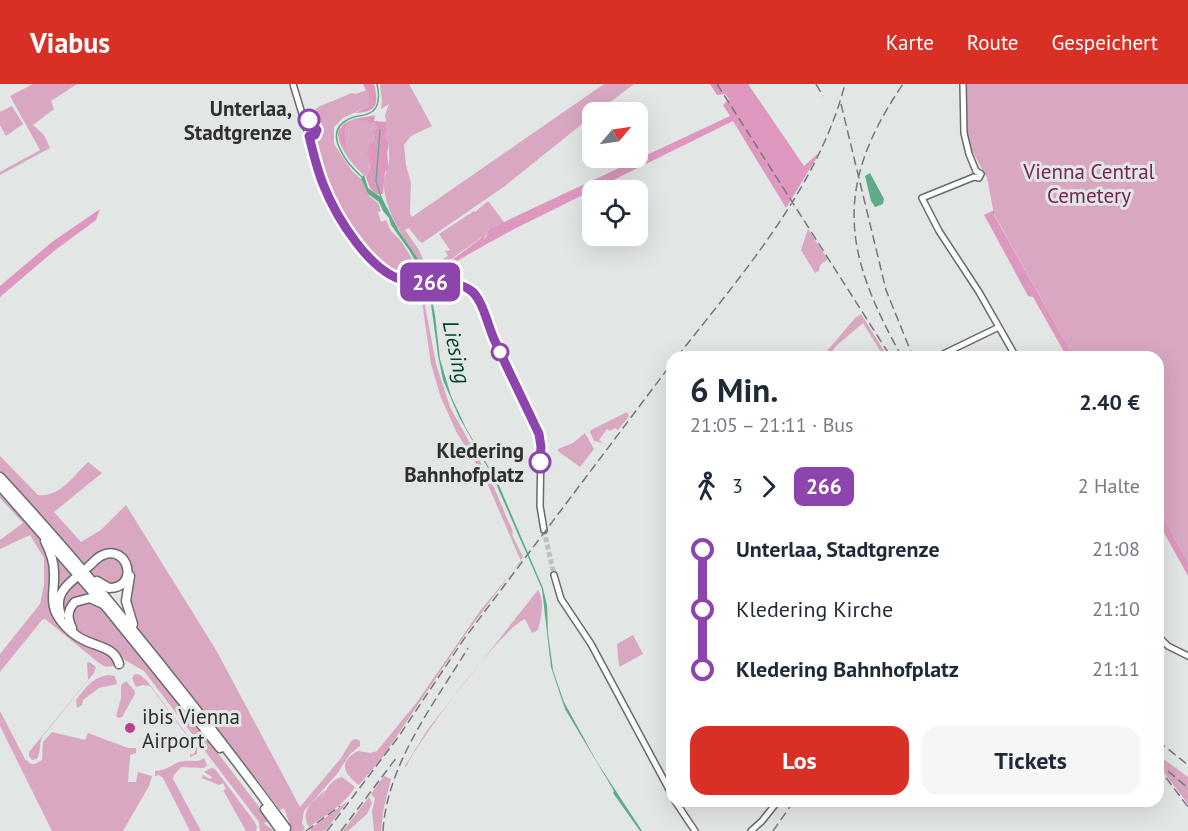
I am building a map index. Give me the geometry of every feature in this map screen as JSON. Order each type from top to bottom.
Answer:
[{"type":"highway","points":[[0,477],[104,587],[115,588],[125,582],[128,577],[124,560],[114,554],[103,555],[87,566],[97,556],[109,551],[126,558],[131,572],[127,591],[128,611],[140,638]]},
{"type":"highway","points":[[0,486],[107,608],[192,711],[284,829]]},
{"type":"highway","points":[[36,525],[53,562],[53,608],[61,621],[86,641],[113,653],[122,663]]},
{"type":"highway","points":[[58,540],[194,705],[284,829]]},
{"type":"highway","points":[[71,629],[58,614],[57,600],[62,588],[73,578]]},
{"type":"highway","points":[[71,629],[68,616],[75,602],[90,598],[107,608]]},
{"type":"main road","points":[[293,84],[322,181],[345,224],[361,247],[385,272],[403,280],[465,287],[475,294],[539,434],[541,447],[540,506],[544,530]]},
{"type":"main road","points":[[963,84],[964,133],[975,174],[922,198],[939,231],[1013,351]]},
{"type":"main road","points":[[949,351],[999,327]]},
{"type":"main road","points":[[554,575],[561,599],[591,644],[666,784]]},
{"type":"main road","points":[[1164,642],[1188,656]]},
{"type":"main road","points":[[679,807],[695,831]]},
{"type":"main road","points":[[750,831],[773,807]]},
{"type":"green space","points":[[33,84],[77,84],[51,101],[54,109],[33,125],[44,135],[50,148],[0,175],[0,172],[40,150],[10,96]]},
{"type":"green space","points":[[380,84],[409,84],[432,126],[411,136],[404,145],[411,183],[410,213],[412,217],[604,84],[634,84],[610,102],[582,102],[582,124],[505,186],[422,243],[409,228],[405,230],[419,250],[432,279],[427,280],[389,210],[384,182],[389,165],[385,115],[389,104],[381,109]]},
{"type":"green space","name":"Vienna Central Cemetery","points":[[966,84],[1188,84],[1188,562],[1164,519],[1164,351],[1071,351],[994,214],[987,178],[970,147],[966,124]]},
{"type":"green space","points":[[369,89],[369,106],[343,118],[334,127],[334,144],[352,171],[362,180],[369,196],[378,203],[381,222],[386,220],[391,231],[401,241],[414,262],[420,279],[436,364],[450,407],[492,483],[523,557],[521,560],[485,478],[457,433],[441,398],[431,364],[421,295],[384,274],[357,247],[327,198],[313,161],[308,143],[319,141],[320,134],[310,116],[318,107],[352,93],[356,94]]},
{"type":"green space","points":[[12,106],[23,124],[6,136],[0,125],[0,112]]},
{"type":"green space","points":[[368,119],[374,121],[377,128],[374,131],[369,171],[366,177],[345,153],[339,138],[340,127],[347,149],[345,128],[352,121]]},
{"type":"green space","points":[[488,201],[504,222],[489,229],[484,239],[481,237],[447,265],[486,244],[434,275],[431,267],[448,256],[445,251],[450,250],[439,234],[475,212]]},
{"type":"green space","points":[[808,229],[827,258],[820,265],[819,271],[815,273],[801,250]]},
{"type":"green space","points":[[861,314],[884,351],[880,351],[863,323],[832,351],[827,351]]},
{"type":"green space","points":[[627,412],[629,416],[618,430],[607,429],[599,440],[603,443],[594,441],[591,430]]},
{"type":"green space","points":[[585,433],[594,449],[580,467],[558,449],[573,443]]},
{"type":"green space","points":[[0,456],[38,495],[46,495],[60,489],[88,462],[102,473],[54,512],[81,542],[101,530],[126,505],[216,650],[300,807],[341,758],[352,740],[360,741],[360,746],[350,754],[337,774],[304,811],[302,823],[305,829],[281,831],[290,825],[284,808],[280,810],[137,628],[129,606],[132,567],[126,555],[112,550],[95,555],[121,558],[126,576],[113,586],[96,579],[0,471]]},
{"type":"green space","points":[[0,493],[39,535],[49,551],[59,620],[106,650],[116,664],[114,666],[106,667],[99,663],[45,619],[0,672],[0,654],[40,604],[44,585],[44,558],[30,535],[0,549],[0,540],[23,523],[0,498]]},
{"type":"green space","points":[[51,549],[92,597],[80,597],[67,621],[60,606],[67,580],[56,596]]},
{"type":"green space","points":[[511,574],[465,635],[382,758],[359,785],[346,772],[347,759],[358,751],[371,753],[377,751],[417,702],[480,611]]},
{"type":"green space","points":[[538,590],[542,604],[538,630],[532,633],[525,619],[499,642],[468,679]]},
{"type":"green space","points":[[83,600],[98,604],[201,731],[269,820],[264,823],[274,831],[260,831],[259,822],[144,671],[125,660],[115,648],[88,637],[74,628],[70,611]]},
{"type":"green space","points":[[633,635],[643,654],[619,667],[617,644]]},
{"type":"green space","points":[[87,663],[96,667],[94,673],[42,737],[37,759],[32,760],[29,752],[88,680]]},
{"type":"green space","points":[[135,674],[147,681],[197,748],[197,754],[190,757],[190,753],[192,755],[196,748],[150,686],[136,687],[132,678]]},
{"type":"green space","points":[[115,676],[117,684],[99,688],[83,700],[82,705],[77,708],[76,700],[86,687],[98,678]]},
{"type":"green space","points":[[126,681],[135,694],[122,717],[118,718],[116,716],[121,698],[121,685]]},
{"type":"green space","points":[[460,688],[406,767],[405,766],[428,729]]},
{"type":"green space","points":[[0,711],[25,759],[31,764],[42,760],[43,742],[52,732],[85,740],[88,733],[128,748],[136,748],[136,753],[130,755],[128,782],[136,782],[138,772],[152,776],[149,786],[123,831],[52,831],[0,726]]},
{"type":"green space","points":[[204,758],[207,765],[204,768],[181,767],[173,779],[201,831],[190,831],[163,778],[159,775],[155,776],[155,771],[180,762],[197,761]]},
{"type":"green space","points":[[1164,759],[1188,777],[1188,804],[1164,773]]},
{"type":"green space","points":[[211,768],[215,769],[254,821],[256,831],[246,831],[223,790],[226,789],[223,783],[219,785],[202,778],[203,775],[210,779],[212,777],[204,772]]},
{"type":"green space","points":[[384,776],[391,779],[383,811],[381,831],[374,831],[372,812],[375,798],[371,794]]},
{"type":"green space","points":[[342,777],[355,787],[340,804],[309,827],[306,816],[309,806],[325,790],[316,809],[333,781]]},
{"type":"green space","points":[[369,797],[372,803],[367,814],[348,831],[343,831]]},
{"type":"green space","points":[[348,801],[325,831],[311,831],[310,829]]},
{"type":"shaded area","points":[[363,84],[374,84],[375,106],[368,111],[355,113],[369,106],[369,90],[366,90]]},
{"type":"shaded area","points":[[710,84],[748,84],[804,166],[820,152],[786,208],[733,121],[648,163],[648,154],[730,116],[723,105],[729,99],[725,94],[717,95]]},
{"type":"shaded area","points":[[375,115],[374,121],[386,122],[385,137],[389,143],[387,153],[389,170],[385,172],[383,194],[376,194],[370,188],[366,177],[370,166],[367,154],[369,145],[373,142],[374,131],[377,128],[374,122],[370,124],[368,120],[352,121],[345,128],[347,151],[338,135],[340,129],[348,122]]},
{"type":"shaded area","points":[[619,168],[638,168],[613,180],[594,180]]},
{"type":"shaded area","points":[[870,173],[884,199],[883,204],[875,207],[871,201],[865,176]]},
{"type":"shaded area","points":[[364,175],[368,188],[382,198],[399,231],[420,262],[429,285],[440,359],[451,396],[466,428],[498,483],[543,588],[547,605],[553,670],[564,702],[597,762],[642,831],[613,793],[614,791],[565,709],[551,667],[542,589],[493,477],[459,417],[443,380],[430,297],[424,276],[379,202],[368,194],[361,178]]},
{"type":"shaded area","points":[[582,185],[582,195],[445,267],[482,237],[485,239],[489,229]]},
{"type":"shaded area","points":[[100,209],[96,220],[54,251],[0,297],[0,286],[52,242]]},
{"type":"shaded area","points":[[994,210],[994,215],[1071,351],[1064,351],[1033,297],[1028,296],[984,215]]},
{"type":"shaded area","points":[[1164,519],[1188,562],[1188,576],[1164,533]]},
{"type":"waterway","name":"Liesing","points":[[362,177],[350,165],[340,149],[337,133],[340,126],[347,120],[373,111],[377,105],[377,84]]},
{"type":"waterway","points":[[380,130],[376,181],[381,197]]},
{"type":"tunnel","points":[[544,530],[554,575]]},
{"type":"railway","points":[[717,84],[887,351]]},
{"type":"railway","points":[[816,84],[823,96]]},
{"type":"railway","points":[[682,351],[752,262],[797,194],[833,122],[845,84]]},
{"type":"railway","points":[[899,351],[867,285],[858,252],[854,220],[856,188],[865,155],[880,121],[903,84]]},
{"type":"railway","points":[[841,104],[886,290],[911,351]]},
{"type":"railway","points":[[327,831],[399,736],[464,639],[666,371]]},
{"type":"railway","points":[[383,831],[386,806],[403,758],[414,735],[468,648]]},
{"type":"railway","points":[[1164,746],[1188,765]]},
{"type":"railway","points":[[341,831],[397,757]]},
{"type":"railway","points":[[1168,771],[1188,788]]},
{"type":"railway","points":[[1164,775],[1188,807]]},
{"type":"railway","points":[[306,831],[340,806]]},
{"type":"railway","points":[[773,831],[790,807]]},
{"type":"bus line","name":"266","points":[[309,120],[317,130],[315,135],[309,136],[324,186],[345,224],[377,265],[396,278],[411,282],[455,284],[471,290],[478,298],[493,336],[539,434],[540,462]]},
{"type":"place","name":"Unterlaa, Stadtgrenze","points":[[309,120]]},
{"type":"place","name":"Kledering Bahnhofplatz","points":[[540,462]]},
{"type":"place","name":"ibis Vienna Airport","points":[[130,728]]}]
